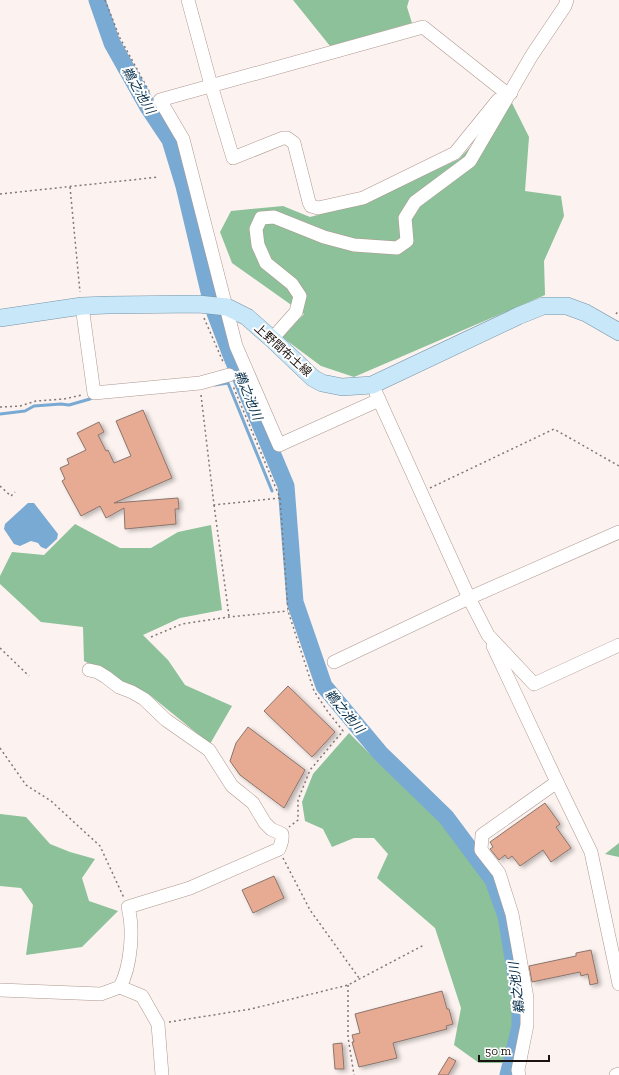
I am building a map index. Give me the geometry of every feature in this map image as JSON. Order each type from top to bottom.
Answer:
[{"type":"main road","name":"上野間布土線","points":[[0,318],[82,306],[198,304],[226,307],[247,317],[312,378],[322,383],[376,393],[518,316],[542,306],[567,306],[586,313],[619,332]]},
{"type":"street","points":[[188,0],[233,158],[283,138],[289,139],[294,143],[308,202],[311,206],[318,208],[363,198],[455,153],[508,93]]},
{"type":"street","points":[[272,339],[296,312],[300,296],[292,284],[266,263],[258,245],[256,229],[261,218],[274,217],[324,237],[354,245],[397,248],[406,241],[405,218],[415,202],[470,161],[508,93],[565,6],[567,0]]},
{"type":"street","points":[[508,93],[422,27],[160,100],[183,139],[236,346],[279,445],[376,393],[469,598],[488,635],[556,782],[591,852],[619,984]]},
{"type":"street","points":[[82,306],[94,393],[200,383],[229,375]]},
{"type":"street","points":[[334,662],[469,598],[619,532]]},
{"type":"street","points":[[488,635],[534,684],[619,645]]},
{"type":"street","points":[[89,670],[98,672],[119,687],[144,699],[166,720],[209,750],[232,786],[253,803],[270,829],[282,834],[283,838],[279,849],[190,888],[128,907],[132,927],[127,968],[125,977],[120,987]]},
{"type":"street","points":[[519,1075],[518,1070],[527,1025],[527,998],[512,914],[499,873],[481,850],[482,835],[556,782]]},
{"type":"street","points":[[0,990],[101,994],[120,987],[142,996],[158,1024],[162,1075]]},
{"type":"path","points":[[105,0],[120,38],[144,84],[154,98],[160,100]]},
{"type":"path","points":[[0,194],[159,177]]},
{"type":"path","points":[[70,187],[82,306]]},
{"type":"path","points":[[198,304],[280,498],[288,611],[314,691],[343,731],[310,770],[298,800],[298,820],[282,834]]},
{"type":"path","points":[[200,383],[229,617]]},
{"type":"path","points":[[0,408],[20,406],[36,401],[64,399],[94,393]]},
{"type":"path","points":[[422,492],[554,429],[619,466]]},
{"type":"path","points":[[0,486],[11,496],[15,492]]},
{"type":"path","points":[[214,505],[280,498]]},
{"type":"path","points":[[151,637],[182,624],[229,617],[288,611]]},
{"type":"path","points":[[0,648],[29,676]]},
{"type":"path","points":[[0,748],[26,785],[51,801],[100,846],[128,907]]},
{"type":"path","points":[[279,849],[310,910],[359,979]]},
{"type":"path","points":[[158,1024],[251,1009],[348,985],[424,945]]},
{"type":"path","points":[[348,985],[348,1038],[354,1075]]},
{"type":"green space","points":[[293,0],[409,0],[407,7],[412,23],[330,46]]},
{"type":"green space","points":[[512,103],[529,137],[525,191],[561,196],[564,216],[544,261],[545,295],[354,377],[321,366],[282,337],[304,314],[232,263],[220,232],[231,211],[283,206],[310,217],[367,202],[459,159]]},
{"type":"green space","points":[[75,524],[120,548],[151,548],[178,532],[211,525],[222,610],[180,618],[143,635],[168,660],[185,685],[232,706],[210,744],[151,696],[84,661],[83,627],[41,622],[0,584],[0,576],[12,552],[44,555]]},
{"type":"green space","points":[[349,733],[379,763],[443,820],[489,884],[501,919],[514,998],[516,1029],[502,1063],[479,1063],[454,1045],[461,1008],[435,928],[377,878],[388,854],[374,838],[354,838],[332,847],[323,829],[305,821],[302,802],[313,774]]},
{"type":"green space","points":[[0,814],[26,817],[50,844],[70,852],[95,859],[82,878],[89,901],[118,911],[82,947],[26,955],[33,905],[21,888],[0,886]]},
{"type":"green space","points":[[619,843],[619,857],[605,854]]},
{"type":"water","points":[[28,503],[34,503],[58,534],[57,539],[46,549],[41,547],[38,543],[31,541],[20,546],[14,544],[4,529],[5,524]]},
{"type":"building","points":[[143,410],[172,478],[114,503],[178,498],[179,509],[175,509],[176,524],[125,529],[124,508],[106,518],[100,506],[81,516],[62,481],[65,479],[60,468],[69,464],[67,459],[86,450],[77,433],[99,422],[104,432],[98,435],[106,451],[108,450],[114,463],[131,456],[116,421]]},
{"type":"building","points":[[288,686],[335,732],[312,757],[264,711]]},
{"type":"building","points":[[248,727],[305,770],[284,808],[240,775],[230,761],[236,743]]},
{"type":"building","points":[[545,803],[560,824],[556,827],[571,848],[551,862],[543,850],[520,866],[512,856],[508,859],[505,855],[499,860],[490,849],[493,847],[490,842]]},
{"type":"building","points":[[274,876],[284,898],[253,913],[242,890]]},
{"type":"building","points":[[591,950],[598,983],[590,985],[588,974],[581,976],[580,972],[532,982],[529,966],[576,956],[576,953]]},
{"type":"building","points":[[442,991],[453,1024],[446,1026],[447,1029],[393,1043],[397,1058],[359,1067],[352,1042],[354,1042],[352,1035],[360,1033],[355,1014]]},
{"type":"building","points":[[342,1043],[344,1069],[335,1069],[333,1044]]},
{"type":"building","points":[[449,1057],[456,1061],[448,1075],[438,1075]]},
{"type":"waterway","name":"鵜之池川","points":[[97,0],[112,43],[148,107],[170,140],[184,186],[210,296]]},
{"type":"waterway","name":"鵜之池川","points":[[215,313],[286,486],[295,602],[324,686],[380,753],[446,817],[493,880],[506,916],[520,1000],[520,1027],[508,1075]]},
{"type":"waterway","points":[[215,385],[228,383],[272,491]]},
{"type":"waterway","points":[[0,414],[25,411],[34,406],[61,404],[69,405],[90,399]]}]
